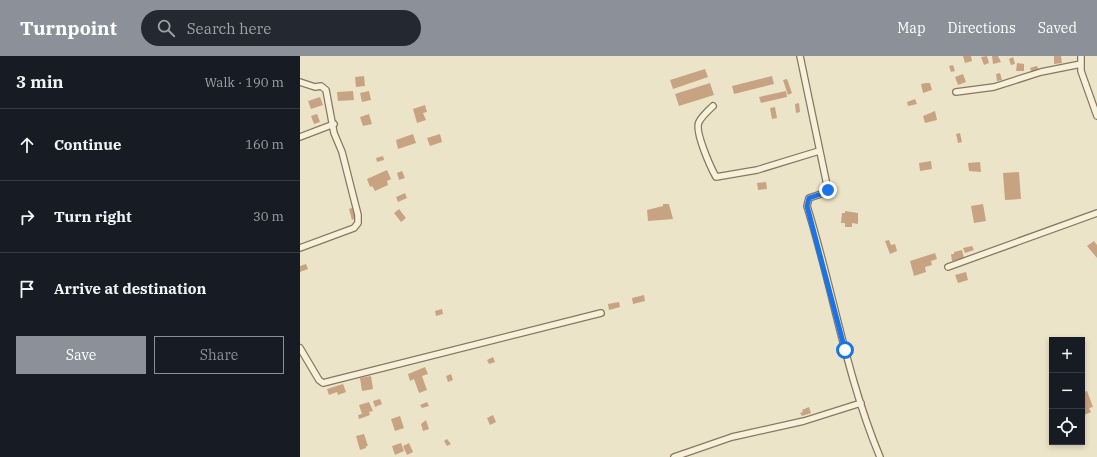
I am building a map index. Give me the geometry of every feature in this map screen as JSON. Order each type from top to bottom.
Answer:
[{"type":"street","points":[[800,56],[828,190],[827,192],[809,198],[807,206],[848,360],[880,457]]},
{"type":"street","points":[[1081,56],[1081,71],[1097,116]]},
{"type":"street","points":[[956,92],[994,87],[1041,72],[1081,64]]},
{"type":"street","points":[[300,82],[315,87],[321,86],[326,90],[334,124],[334,133],[342,152],[358,215],[358,223],[354,228],[300,248]]},
{"type":"street","points":[[713,106],[698,123],[698,130],[711,169],[716,177],[757,170],[819,151]]},
{"type":"street","points":[[300,137],[334,124]]},
{"type":"street","points":[[948,267],[1097,213]]},
{"type":"street","points":[[300,348],[319,380],[323,383],[601,313]]},
{"type":"street","points":[[674,457],[732,437],[804,421],[861,403]]},
{"type":"building","points":[[963,56],[971,56],[972,61],[965,63]]},
{"type":"building","points":[[987,56],[989,63],[984,65],[981,57]]},
{"type":"building","points":[[992,56],[998,56],[1001,62],[993,64]]},
{"type":"building","points":[[1054,56],[1061,56],[1062,63],[1054,64]]},
{"type":"building","points":[[1013,57],[1015,64],[1011,65],[1009,59]]},
{"type":"building","points":[[1017,63],[1024,64],[1024,71],[1016,71]]},
{"type":"building","points":[[953,65],[955,71],[951,72],[949,66]]},
{"type":"building","points":[[1037,66],[1039,70],[1032,73],[1030,68]]},
{"type":"building","points":[[705,69],[708,77],[673,89],[670,80]]},
{"type":"building","points":[[1000,73],[1002,80],[997,81],[996,74]]},
{"type":"building","points":[[963,74],[966,82],[958,85],[955,77]]},
{"type":"building","points":[[364,76],[365,86],[356,87],[355,77]]},
{"type":"building","points":[[772,76],[774,84],[734,94],[732,86]]},
{"type":"building","points":[[787,79],[792,93],[788,95],[783,80]]},
{"type":"building","points":[[710,83],[714,95],[679,106],[675,94]]},
{"type":"building","points":[[930,83],[932,90],[923,93],[921,84]]},
{"type":"building","points":[[353,91],[354,100],[338,101],[337,92]]},
{"type":"building","points":[[369,91],[371,100],[362,102],[360,93]]},
{"type":"building","points":[[786,91],[787,97],[761,103],[759,97]]},
{"type":"building","points":[[320,97],[323,105],[311,109],[308,101]]},
{"type":"building","points":[[915,99],[917,104],[908,106],[907,102]]},
{"type":"building","points":[[799,103],[800,112],[796,113],[795,104]]},
{"type":"building","points":[[425,105],[427,112],[423,113],[426,120],[417,123],[413,109]]},
{"type":"building","points":[[775,107],[777,118],[772,119],[770,108]]},
{"type":"building","points":[[935,111],[937,120],[925,123],[923,116]]},
{"type":"building","points":[[317,114],[320,122],[314,124],[311,116]]},
{"type":"building","points":[[369,114],[372,124],[363,126],[360,117]]},
{"type":"building","points":[[960,133],[962,142],[958,143],[956,134]]},
{"type":"building","points":[[413,134],[416,143],[398,149],[396,140]]},
{"type":"building","points":[[440,134],[442,142],[430,146],[427,138]]},
{"type":"building","points":[[383,156],[384,160],[377,162],[376,158]]},
{"type":"building","points":[[931,161],[932,169],[920,171],[919,163]]},
{"type":"building","points":[[980,162],[981,172],[969,171],[968,163]]},
{"type":"building","points":[[387,170],[391,179],[387,181],[388,185],[375,191],[372,186],[370,187],[367,179]]},
{"type":"building","points":[[402,171],[405,178],[399,180],[397,173]]},
{"type":"building","points":[[1019,172],[1021,199],[1005,200],[1003,173]]},
{"type":"building","points":[[766,182],[767,189],[758,190],[757,183]]},
{"type":"building","points":[[405,193],[407,198],[398,202],[396,197]]},
{"type":"building","points":[[663,204],[669,204],[673,219],[648,221],[647,210],[663,206]]},
{"type":"building","points":[[983,204],[986,221],[974,223],[971,206]]},
{"type":"building","points":[[354,207],[356,218],[352,220],[349,209]]},
{"type":"building","points":[[399,209],[406,218],[401,222],[394,213]]},
{"type":"building","points":[[845,211],[858,213],[858,224],[852,223],[852,227],[845,227],[845,223],[841,223],[842,213],[845,213]]},
{"type":"building","points":[[889,240],[891,245],[895,244],[897,251],[890,254],[885,241]]},
{"type":"building","points":[[1094,241],[1097,245],[1097,258],[1087,246]]},
{"type":"building","points":[[972,246],[974,250],[965,253],[963,248]]},
{"type":"building","points":[[962,250],[964,258],[952,261],[951,254]]},
{"type":"building","points":[[935,253],[937,259],[931,261],[932,265],[925,267],[926,272],[914,276],[910,261]]},
{"type":"building","points":[[306,264],[308,269],[300,272],[300,266]]},
{"type":"building","points":[[966,272],[968,280],[958,283],[955,275]]},
{"type":"building","points":[[644,295],[645,301],[633,304],[632,298]]},
{"type":"building","points":[[619,302],[620,307],[609,310],[608,304]]},
{"type":"building","points":[[442,309],[443,314],[436,316],[435,311]]},
{"type":"building","points":[[493,357],[495,362],[489,364],[487,360]]},
{"type":"building","points":[[425,367],[428,374],[422,376],[427,390],[419,393],[414,379],[410,381],[408,374]]},
{"type":"building","points":[[451,374],[453,380],[448,382],[446,376]]},
{"type":"building","points":[[371,376],[373,389],[362,391],[360,378]]},
{"type":"building","points":[[343,384],[346,392],[338,395],[337,392],[329,395],[327,389]]},
{"type":"building","points":[[1087,391],[1093,407],[1089,408],[1091,412],[1085,415],[1085,409],[1085,392]]},
{"type":"building","points":[[380,399],[382,404],[375,407],[373,401]]},
{"type":"building","points":[[369,402],[373,411],[369,412],[370,415],[359,419],[358,415],[362,414],[359,405]]},
{"type":"building","points":[[427,402],[429,406],[422,408],[420,405]]},
{"type":"building","points":[[809,407],[811,413],[802,416],[800,413],[803,412],[802,410]]},
{"type":"building","points":[[493,415],[496,422],[490,425],[487,418]]},
{"type":"building","points":[[400,416],[404,428],[395,431],[391,419]]},
{"type":"building","points":[[426,420],[429,429],[423,431],[421,424]]},
{"type":"building","points":[[364,434],[368,446],[360,450],[356,436]]},
{"type":"building","points":[[447,439],[451,444],[447,446],[444,441]]},
{"type":"building","points":[[401,443],[404,451],[395,455],[392,446]]},
{"type":"building","points":[[409,443],[413,452],[407,455],[403,446]]},
{"type":"route","points":[[828,190],[827,192],[809,198],[807,206],[828,279],[835,314],[845,350]]}]
